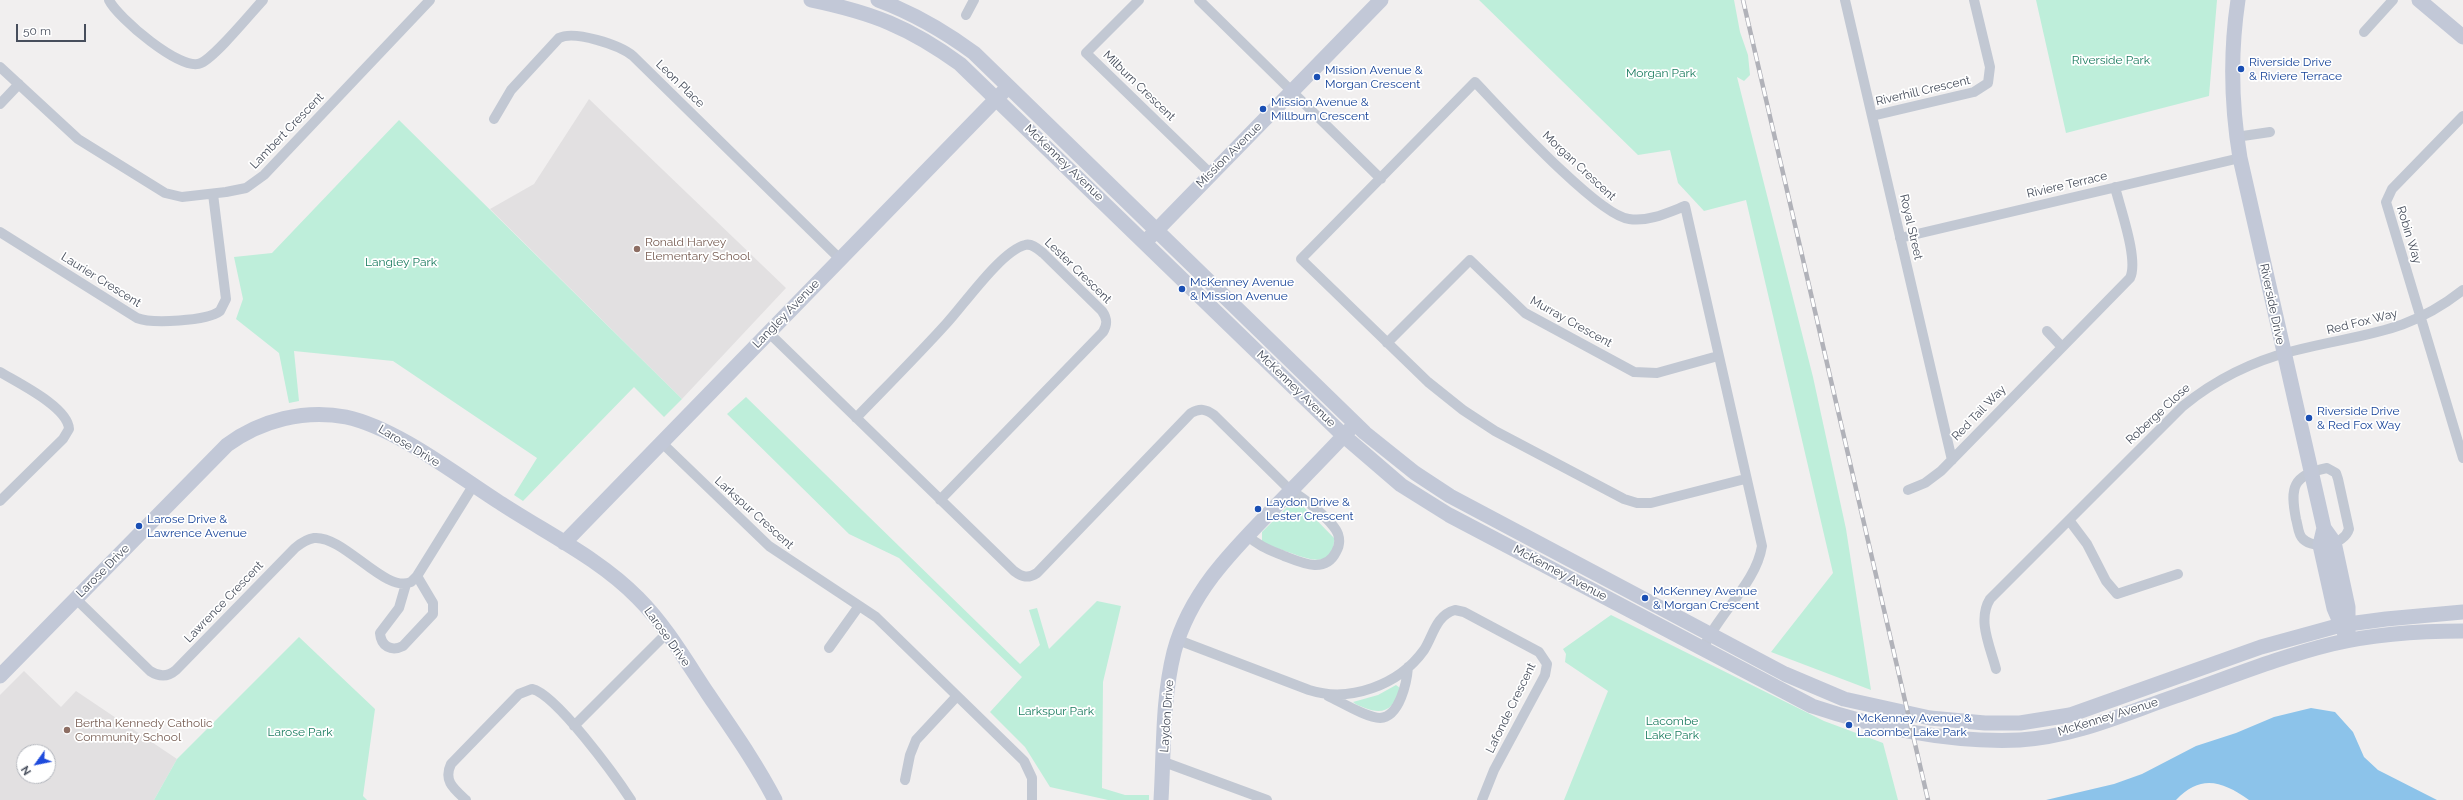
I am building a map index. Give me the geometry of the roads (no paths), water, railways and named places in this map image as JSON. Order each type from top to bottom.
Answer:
[{"type":"main road","name":"McKenney Avenue","points":[[811,0],[856,9],[895,24],[935,46],[960,64],[997,98],[1344,436],[1401,485],[1449,515],[1806,703],[1844,716],[1925,734],[1985,739],[2022,740],[2094,725],[2275,661],[2348,641],[2421,632],[2463,631]]},
{"type":"main road","name":"McKenney Avenue","points":[[878,0],[900,8],[947,32],[974,53],[1010,86],[1379,445],[1415,473],[1450,496],[1785,674],[1844,699],[1930,718],[1985,724],[2020,723],[2070,715],[2261,647],[2345,625],[2463,612]]},
{"type":"main road","name":"Riverside Drive","points":[[2238,0],[2231,80],[2236,137],[2283,354],[2327,544],[2348,607],[2345,625],[2348,641]]},
{"type":"main road","points":[[2418,0],[2463,37]]},
{"type":"main road","name":"Mission Avenue","points":[[1145,242],[1291,92],[1374,3]]},
{"type":"main road","name":"Langley Avenue","points":[[564,543],[768,332],[1010,86]]},
{"type":"main road","name":"Larose Drive","points":[[2,669],[76,599],[221,450],[250,431],[277,420],[322,415],[364,422],[398,437],[564,543],[628,589],[667,633],[775,800]]},
{"type":"main road","name":"Laydon Drive","points":[[1161,800],[1164,762],[1166,692],[1178,640],[1191,610],[1203,588],[1219,565],[1356,423]]},
{"type":"street","points":[[109,0],[115,10],[152,43],[182,62],[193,65],[206,60],[263,0]]},
{"type":"street","name":"Lambert Crescent","points":[[0,67],[78,139],[160,191],[182,197],[241,190],[259,180],[430,0]]},
{"type":"street","points":[[966,15],[974,0]]},
{"type":"street","name":"Milburn Crescent","points":[[1139,0],[1086,53],[1211,174]]},
{"type":"street","points":[[1199,0],[1380,179]]},
{"type":"street","name":"Royal Street","points":[[1845,0],[1952,460]]},
{"type":"street","name":"Riverhill Crescent","points":[[1872,116],[1974,92],[1988,83],[1990,67],[1974,0]]},
{"type":"street","points":[[2364,32],[2393,0]]},
{"type":"street","name":"Leon Place","points":[[494,119],[510,90],[559,38],[565,35],[577,36],[620,48],[632,56],[840,259]]},
{"type":"street","name":"Morgan Crescent","points":[[1703,649],[1710,633],[1751,575],[1761,554],[1762,546],[1745,479],[1685,206],[1649,219],[1628,220],[1613,214],[1558,166],[1475,82],[1301,259],[1428,382],[1479,421],[1624,500],[1637,503],[1651,503],[1745,479]]},
{"type":"street","points":[[0,104],[19,84]]},
{"type":"street","name":"Robin Way","points":[[2463,116],[2392,189],[2386,202],[2421,317],[2459,433],[2463,458]]},
{"type":"street","points":[[2236,137],[2270,132]]},
{"type":"street","name":"Riviere Terrace","points":[[1900,238],[2240,158]]},
{"type":"street","name":"Red Tail Way","points":[[1908,490],[1930,480],[1952,460],[2132,274],[2131,256],[2115,187]]},
{"type":"street","name":"Laurier Crescent","points":[[0,232],[137,318],[153,322],[207,316],[220,311],[226,299],[213,194]]},
{"type":"street","name":"Lester Crescent","points":[[856,418],[946,324],[985,277],[1017,249],[1028,244],[1038,249],[1049,259],[1102,311],[1107,321],[1106,328],[940,500]]},
{"type":"street","name":"Murray Crescent","points":[[1387,343],[1470,260],[1525,313],[1634,372],[1657,373],[1718,356]]},
{"type":"street","name":"Red Fox Way","points":[[2283,354],[2384,332],[2421,317],[2449,301],[2463,290]]},
{"type":"street","points":[[2047,331],[2062,346]]},
{"type":"street","points":[[768,332],[940,500],[1014,571],[1022,576],[1031,577],[1191,413],[1202,410],[1214,415],[1291,491],[1301,496],[1336,530],[1339,544],[1332,558],[1319,565],[1306,565],[1259,546],[1247,536]]},
{"type":"street","name":"Roberge Close","points":[[1996,669],[1984,622],[1986,605],[1995,593],[2162,425],[2192,398],[2233,374],[2283,354]]},
{"type":"street","points":[[0,372],[55,407],[67,420],[69,429],[63,439],[0,501]]},
{"type":"street","name":"Larkspur Crescent","points":[[661,442],[769,546],[876,617],[1027,764],[1032,778],[1032,800]]},
{"type":"street","points":[[2331,469],[2338,479],[2349,529],[2347,533],[2327,544],[2308,542],[2300,535],[2292,496],[2296,484],[2311,471],[2331,469]]},
{"type":"street","points":[[417,576],[433,603],[433,614],[403,646],[398,649],[389,648],[382,642],[380,633],[399,608],[406,584],[417,576],[473,486]]},
{"type":"street","points":[[2069,520],[2088,544],[2106,581],[2117,594],[2178,574]]},
{"type":"street","name":"Lawrence Crescent","points":[[76,599],[150,671],[164,676],[176,670],[295,548],[309,539],[318,538],[331,542],[396,584],[406,584]]},
{"type":"street","points":[[829,648],[859,606]]},
{"type":"street","name":"Lafonde Crescent","points":[[1323,694],[1344,694],[1365,690],[1384,683],[1408,667],[1423,651],[1440,619],[1455,610],[1464,612],[1534,649],[1546,660],[1545,675],[1494,770],[1482,800]]},
{"type":"street","points":[[574,726],[667,633]]},
{"type":"street","name":"Lafonde Crescent","points":[[1178,640],[1323,694],[1372,716],[1383,717],[1393,711],[1406,686],[1408,667]]},
{"type":"street","points":[[466,800],[448,781],[447,776],[451,764],[521,692],[532,689],[540,692],[574,726],[611,770],[631,800]]},
{"type":"street","points":[[905,780],[910,755],[916,740],[957,696]]},
{"type":"street","points":[[1164,762],[1267,800]]},
{"type":"water","points":[[2311,708],[2335,712],[2353,732],[2364,757],[2378,770],[2437,800],[2249,800],[2230,788],[2212,783],[2194,786],[2176,800],[2046,800],[2114,784],[2142,774],[2196,746],[2236,733],[2274,717]]},
{"type":"railway","points":[[1743,0],[1928,800]]},
{"type":"place","name":"Riverside Drive & Riviere Terrace","points":[[2241,69]]},
{"type":"place","name":"Mission Avenue & Morgan Crescent","points":[[1317,77]]},
{"type":"place","name":"Mission Avenue & Millburn Crescent","points":[[1263,109]]},
{"type":"place","name":"Ronald Harvey Elementary School","points":[[637,249]]},
{"type":"place","name":"McKenney Avenue & Mission Avenue","points":[[1182,289]]},
{"type":"place","name":"Riverside Drive & Red Fox Way","points":[[2309,418]]},
{"type":"place","name":"Laydon Drive & Lester Crescent","points":[[1258,509]]},
{"type":"place","name":"Larose Drive & Lawrence Avenue","points":[[139,526]]},
{"type":"place","name":"McKenney Avenue & Morgan Crescent","points":[[1645,598]]},
{"type":"place","name":"McKenney Avenue & Lacombe Lake Park","points":[[1849,725]]},
{"type":"place","name":"Bertha Kennedy Catholic Community School","points":[[67,730]]},
{"type":"park label","name":"Riverside Park","points":[[2111,60]]},
{"type":"park label","name":"Morgan Park","points":[[1661,73]]},
{"type":"park label","name":"Langley Park","points":[[401,262]]},
{"type":"park label","name":"Larkspur Park","points":[[1056,711]]},
{"type":"park label","name":"Lacombe Lake Park","points":[[1672,728]]},
{"type":"park label","name":"Larose Park","points":[[300,732]]}]
